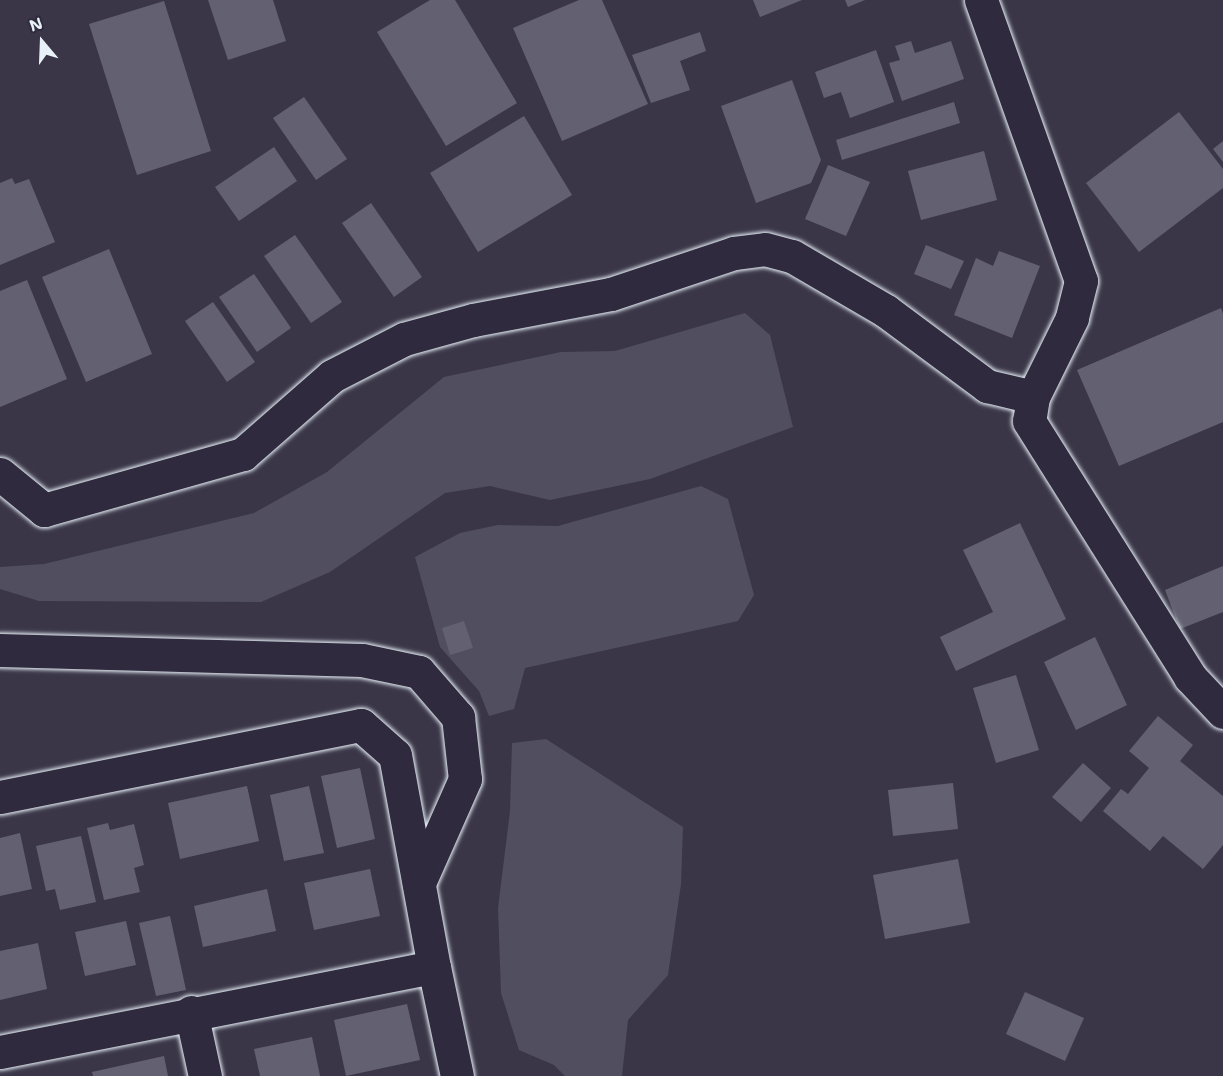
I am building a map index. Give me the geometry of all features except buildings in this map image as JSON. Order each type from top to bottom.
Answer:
[{"type":"street","points":[[981,0],[1081,281],[1072,318],[1033,397],[1029,421],[1190,677],[1223,712]]},
{"type":"street","points":[[0,474],[44,510],[243,454],[332,376],[404,339],[473,320],[611,294],[734,253],[765,249],[792,256],[886,311],[987,386],[1033,397]]},
{"type":"street","points":[[0,650],[362,660],[419,672],[458,717],[465,779],[418,883]]},
{"type":"street","points":[[0,797],[361,725],[395,755],[434,967],[457,1076]]},
{"type":"street","points":[[0,1052],[192,1012],[434,967]]},
{"type":"street","points":[[192,1012],[205,1076]]},
{"type":"shaded area","points":[[745,313],[770,335],[793,427],[650,479],[550,500],[490,486],[445,493],[330,572],[261,602],[39,601],[0,589],[0,567],[44,564],[254,513],[327,472],[444,377],[561,352],[615,351]]},
{"type":"shaded area","points":[[701,486],[728,499],[754,595],[738,621],[525,668],[514,709],[489,716],[479,691],[440,647],[415,557],[460,533],[498,525],[558,526]]},
{"type":"shaded area","points":[[546,739],[683,827],[681,884],[668,975],[628,1020],[622,1076],[565,1076],[554,1065],[519,1050],[501,993],[498,908],[510,811],[512,743]]}]
